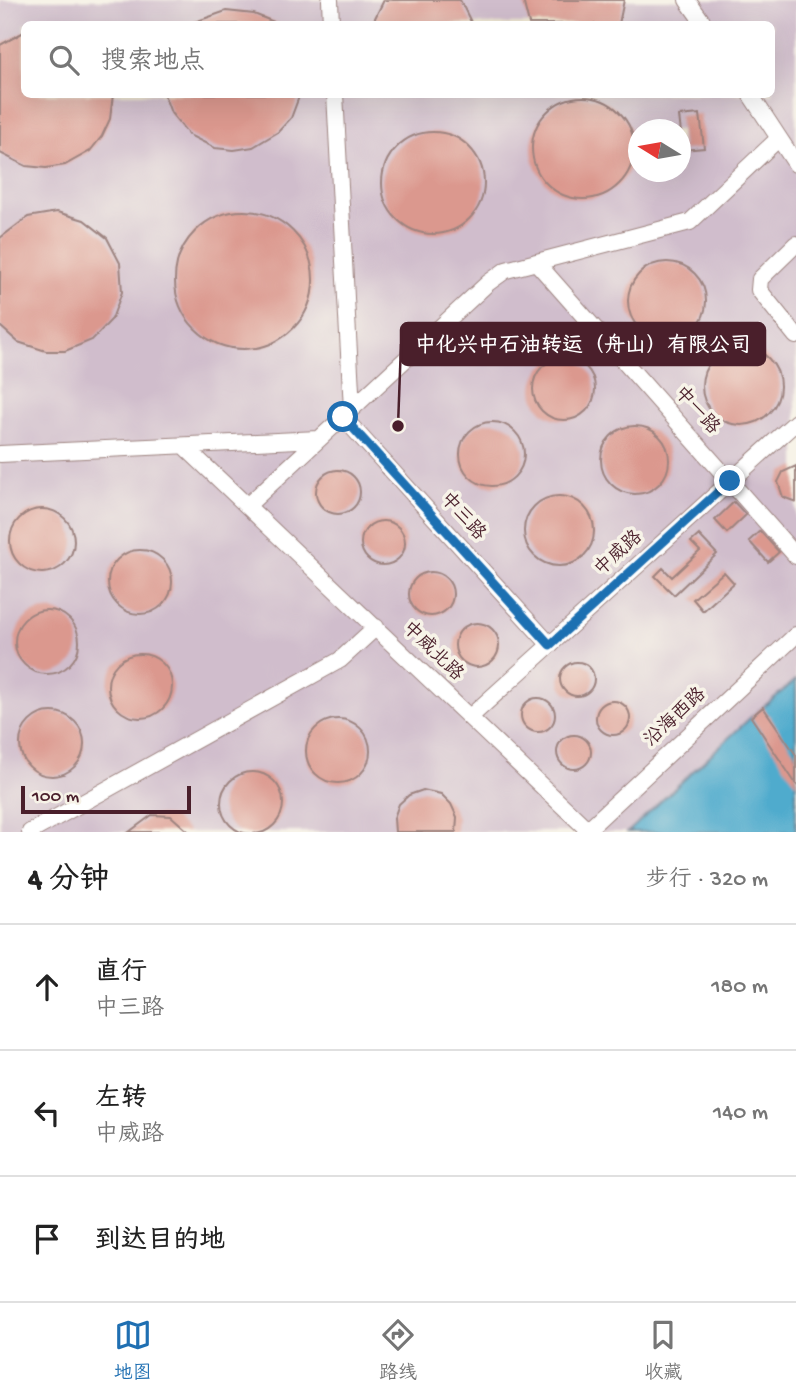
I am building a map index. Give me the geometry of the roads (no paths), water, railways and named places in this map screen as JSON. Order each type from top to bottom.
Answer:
[{"type":"lane","points":[[330,0],[331,21]]},
{"type":"lane","points":[[687,0],[702,21]]},
{"type":"lane","points":[[335,98],[347,413]]},
{"type":"lane","points":[[753,98],[796,164]]},
{"type":"lane","points":[[248,505],[488,283],[506,270],[690,222],[779,138]]},
{"type":"lane","points":[[796,244],[760,279],[759,290],[796,336]]},
{"type":"lane","name":"中一路","points":[[536,262],[796,556]]},
{"type":"lane","name":"中三路","points":[[347,413],[550,645]]},
{"type":"lane","name":"中威路","points":[[470,717],[796,422]]},
{"type":"lane","points":[[0,454],[318,439]]},
{"type":"lane","name":"中威北路","points":[[184,446],[586,831]]},
{"type":"lane","points":[[30,832],[340,660],[376,627]]},
{"type":"lane","name":"沿海西路","points":[[586,831],[796,635]]},
{"type":"water","points":[[796,680],[796,832],[628,832],[751,717]]},
{"type":"place","name":"中化兴中石油转运（舟山）有限公司","points":[[398,426]]}]
